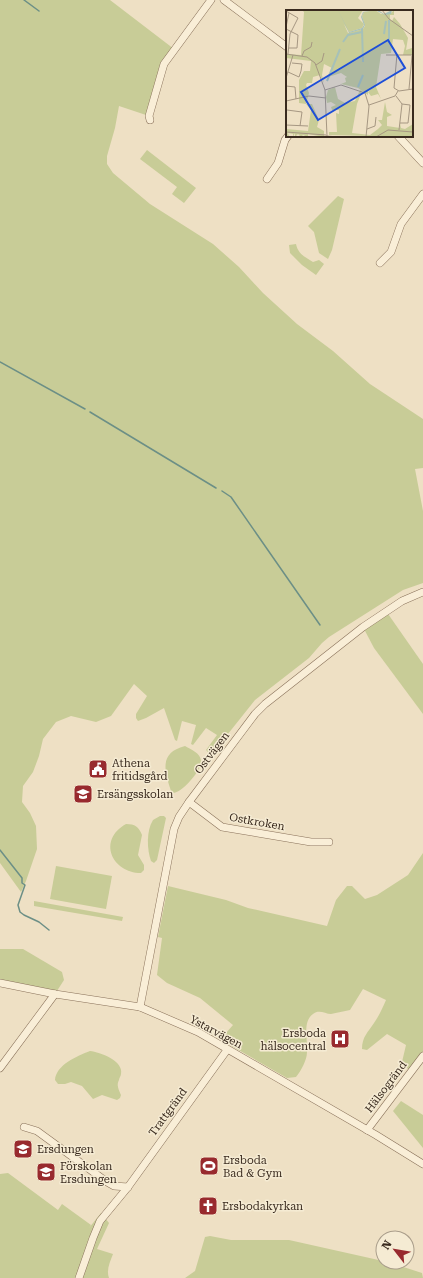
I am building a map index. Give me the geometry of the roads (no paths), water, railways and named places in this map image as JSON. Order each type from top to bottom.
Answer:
[{"type":"street","points":[[150,120],[149,116],[164,64],[210,0]]},
{"type":"street","points":[[224,0],[286,46]]},
{"type":"street","points":[[267,179],[278,163],[287,137]]},
{"type":"street","points":[[399,137],[423,164]]},
{"type":"street","points":[[380,263],[390,252],[401,224],[423,194]]},
{"type":"street","name":"Ostvägen","points":[[140,1008],[174,829],[179,817],[189,802],[255,714],[265,704],[363,627],[402,601],[423,592]]},
{"type":"street","name":"Ostkroken","points":[[189,802],[222,827],[311,842],[329,842]]},
{"type":"street","name":"Ystarvägen","points":[[0,984],[140,1008],[198,1032],[368,1130],[423,1164]]},
{"type":"street","points":[[0,1068],[55,994]]},
{"type":"street","name":"Trattgränd","points":[[79,1278],[92,1238],[100,1222],[128,1187],[227,1050]]},
{"type":"street","name":"Hälsogränd","points":[[368,1130],[423,1056]]},
{"type":"street","points":[[24,1127],[37,1131],[107,1182],[114,1186],[128,1187]]},
{"type":"waterway","points":[[24,0],[39,11]]},
{"type":"waterway","points":[[0,362],[85,409]]},
{"type":"waterway","points":[[90,412],[216,488]]},
{"type":"waterway","points":[[222,491],[231,497],[320,625]]},
{"type":"waterway","points":[[0,850],[22,878],[22,883],[25,885],[18,905],[20,912],[39,922],[49,930]]},
{"type":"place","name":"Athena fritidsgård","points":[[98,769]]},
{"type":"place","name":"Ersängsskolan","points":[[83,794]]},
{"type":"place","name":"Ersboda hälsocentral","points":[[340,1039]]},
{"type":"place","name":"Ersdungen","points":[[23,1149]]},
{"type":"place","name":"Ersboda Bad & Gym","points":[[209,1166]]},
{"type":"place","name":"Förskolan Ersdungen","points":[[46,1172]]},
{"type":"place","name":"Ersbodakyrkan","points":[[208,1206]]}]
